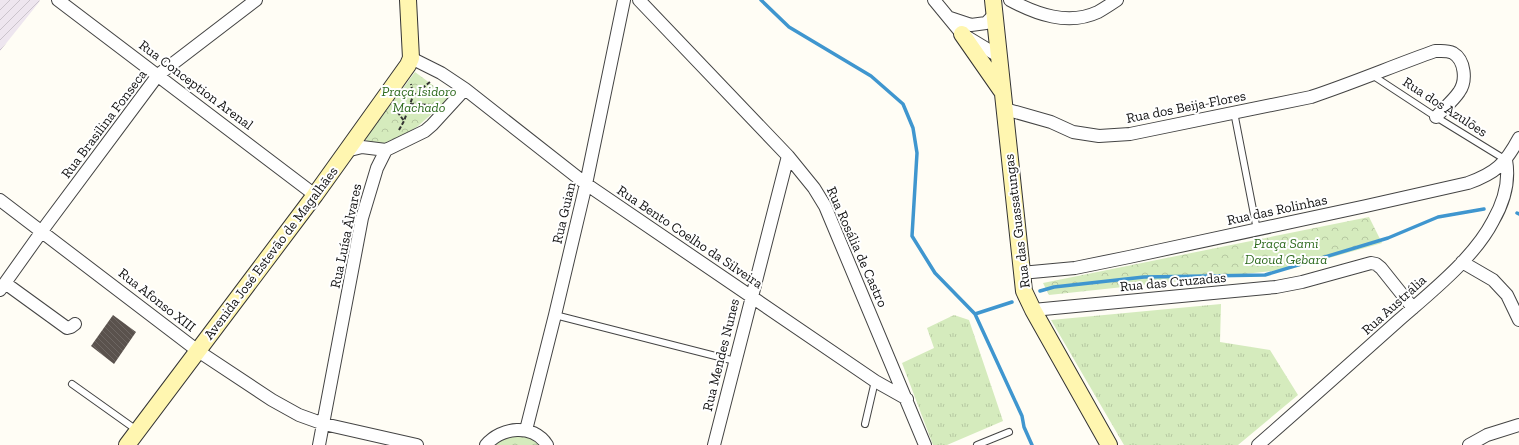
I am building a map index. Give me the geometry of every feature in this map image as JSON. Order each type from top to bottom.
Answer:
[{"type":"street","name":"Rua Conception Arenal","points":[[58,0],[315,195]]},
{"type":"street","name":"Rua Brasilina Fonseca","points":[[2,286],[158,75],[256,0]]},
{"type":"street","points":[[346,151],[362,147],[386,150],[425,131],[465,89],[441,73],[409,61],[408,0]]},
{"type":"street","name":"Rua Guian","points":[[526,430],[586,184],[624,0]]},
{"type":"street","name":"Rua Rosália de Castro","points":[[639,0],[788,156],[814,188],[825,206],[926,445]]},
{"type":"street","points":[[934,0],[950,18],[993,76],[1004,101]]},
{"type":"street","points":[[1010,0],[1030,11],[1054,18],[1079,18],[1098,12],[1116,0]]},
{"type":"street","points":[[950,18],[971,25],[986,23],[994,8]]},
{"type":"street","name":"Rua das Guassatungas","points":[[994,8],[1024,291],[1033,310],[1109,445]]},
{"type":"street","points":[[962,34],[1000,57]]},
{"type":"street","name":"Rua dos Beija-Flores","points":[[1004,101],[1073,132],[1099,136],[1130,134],[1311,97],[1435,51],[1444,50],[1454,54],[1461,62],[1464,71],[1464,82],[1460,91],[1436,117]]},
{"type":"street","name":"Avenida José Estevão de Magalhães","points":[[127,445],[315,195],[409,61]]},
{"type":"street","name":"Rua Bento Coelho da Silveira","points":[[465,89],[586,184],[875,381],[907,399]]},
{"type":"street","name":"Rua das Rolinhas","points":[[1021,274],[1075,268],[1257,230],[1468,183],[1483,178],[1512,157],[1519,138]]},
{"type":"street","name":"Rua Luísa Álvares","points":[[319,445],[362,218],[378,168],[386,150]]},
{"type":"street","name":"Rua Mendes Nunes","points":[[714,445],[788,156]]},
{"type":"street","name":"Rua Austrália","points":[[1258,445],[1413,308],[1462,262],[1494,221],[1508,183],[1508,172],[1512,157]]},
{"type":"street","name":"Rua Afonso XIII","points":[[0,200],[198,351],[272,400],[299,415],[324,424],[417,445]]},
{"type":"street","points":[[1462,262],[1493,280],[1507,296],[1519,320]]},
{"type":"street","name":"Rua das Cruzadas","points":[[1033,310],[1276,287],[1302,282],[1371,263],[1376,264],[1381,268],[1413,308]]},
{"type":"street","points":[[2,286],[67,328],[75,324]]},
{"type":"street","points":[[1469,445],[1487,435],[1519,425]]},
{"type":"street","points":[[486,445],[492,438],[502,432],[514,429],[526,430],[537,435],[547,445]]},
{"type":"lane","name":"Rua dos Azulões","points":[[1371,74],[1436,117],[1512,157]]},
{"type":"lane","points":[[1234,112],[1257,230]]},
{"type":"lane","points":[[555,315],[735,361]]},
{"type":"lane","points":[[865,424],[875,381]]},
{"type":"lane","points":[[72,384],[138,431]]},
{"type":"lane","points":[[977,445],[1010,432]]},
{"type":"path","points":[[386,150],[404,121],[413,96],[409,61]]},
{"type":"path","points":[[413,96],[441,73]]},
{"type":"path","points":[[410,104],[449,107]]},
{"type":"shaded area","points":[[0,0],[40,1],[0,51]]},
{"type":"green space","name":"Praça Isidoro Machado","points":[[415,72],[450,98],[408,133],[378,146],[367,143],[366,139],[369,134]]},
{"type":"green space","name":"Praça Sami Daoud Gebara","points":[[1369,217],[1382,243],[1290,269],[1049,295],[1043,283]]},
{"type":"green space","points":[[1221,304],[1220,342],[1270,350],[1298,395],[1238,445],[1124,445],[1051,320]]},
{"type":"green space","points":[[954,315],[969,320],[1003,421],[947,445],[933,445],[902,363],[934,348],[927,328]]},
{"type":"green space","points":[[520,432],[543,445],[490,445]]},
{"type":"building","points":[[113,315],[136,332],[114,364],[91,346]]},
{"type":"waterway","points":[[761,0],[789,27],[871,76],[903,104],[913,128],[917,153],[912,236],[935,273],[975,314],[1022,416],[1024,427],[1032,445]]},
{"type":"waterway","points":[[1040,291],[1054,287],[1144,277],[1265,275],[1388,238],[1438,217],[1484,209]]},
{"type":"waterway","points":[[975,314],[1012,302]]}]
